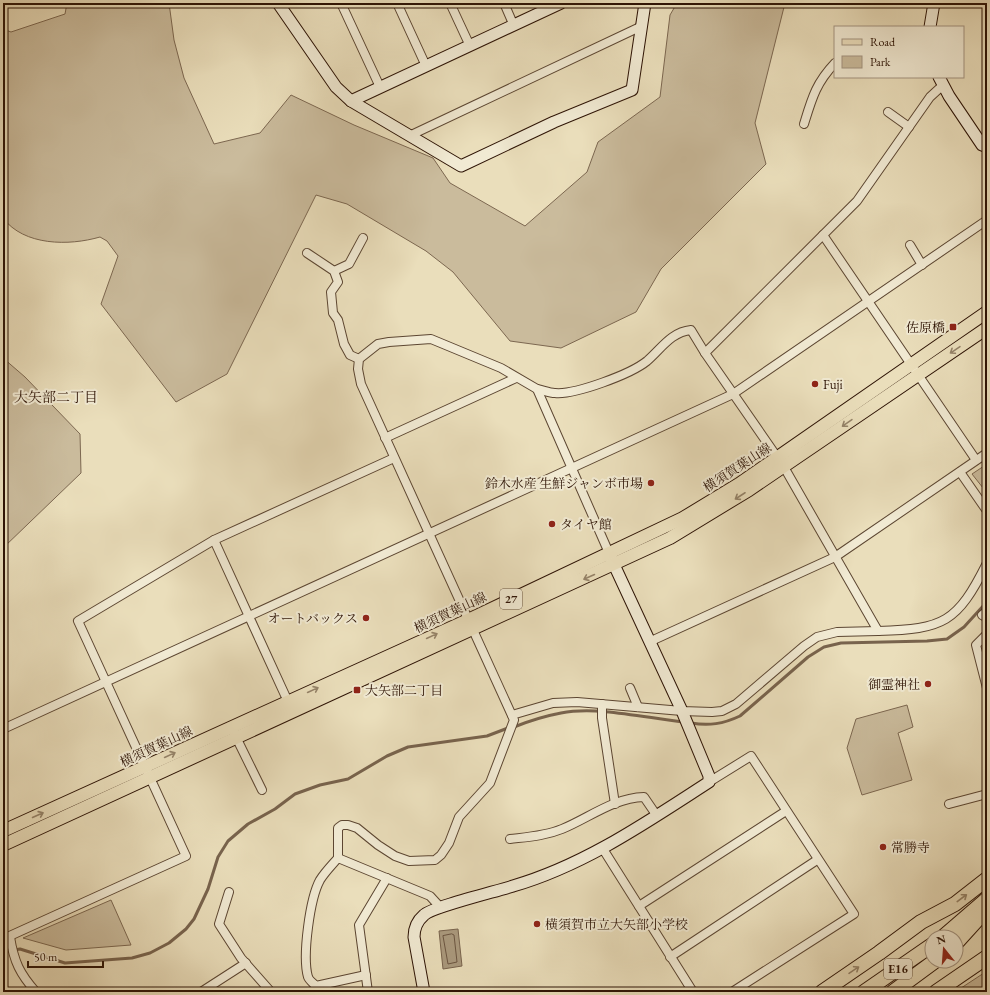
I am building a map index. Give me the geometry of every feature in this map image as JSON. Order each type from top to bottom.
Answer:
[{"type":"highway","points":[[822,992],[921,922],[955,904],[987,879]]},
{"type":"highway","points":[[958,929],[987,899]]},
{"type":"highway","points":[[961,929],[987,909]]},
{"type":"highway","name":"E16","points":[[864,992],[924,951]]},
{"type":"highway","points":[[936,992],[987,957]]},
{"type":"highway","name":"E16","points":[[893,992],[924,969]]},
{"type":"main road","name":"横須賀葉山線","points":[[3,831],[148,772],[470,625],[614,566],[670,538],[699,522],[781,462],[914,370],[987,312]]},
{"type":"main road","name":"横須賀葉山線","points":[[914,370],[987,328]]},
{"type":"main road","name":"横須賀葉山線","points":[[470,625],[609,553],[689,514],[781,462]]},
{"type":"main road","name":"横須賀葉山線","points":[[3,845],[148,772]]},
{"type":"street","points":[[278,3],[336,86],[351,101],[462,166],[554,122],[632,90],[645,3]]},
{"type":"street","points":[[341,3],[380,87]]},
{"type":"street","points":[[397,3],[426,66]]},
{"type":"street","points":[[450,3],[470,46]]},
{"type":"street","points":[[504,3],[514,26]]},
{"type":"street","points":[[351,101],[561,3]]},
{"type":"street","points":[[930,26],[934,3]]},
{"type":"street","points":[[409,136],[642,26]]},
{"type":"street","points":[[804,124],[814,92],[822,77],[834,64]]},
{"type":"street","points":[[705,353],[857,200],[941,81],[985,148]]},
{"type":"street","points":[[888,112],[909,127]]},
{"type":"street","points":[[3,728],[733,394],[987,220]]},
{"type":"street","points":[[823,235],[976,460]]},
{"type":"street","points":[[334,271],[349,264],[363,238]]},
{"type":"street","points":[[910,245],[922,265]]},
{"type":"street","points":[[307,253],[334,271],[338,282],[331,292],[333,313],[338,320],[344,344],[350,355],[359,359]]},
{"type":"street","points":[[366,975],[316,986],[309,978],[306,960],[306,941],[320,880],[338,858],[338,828],[342,825],[348,825],[357,828],[395,856],[408,861],[435,860],[449,843],[459,817],[490,783],[509,734],[513,718],[361,384],[358,369],[359,359],[378,344],[431,339],[501,368],[537,389],[555,393],[585,389],[634,369],[646,362],[673,336],[681,331],[691,330],[705,353],[781,462],[878,631]]},
{"type":"street","points":[[385,438],[516,378]]},
{"type":"street","points":[[537,389],[573,468],[614,566],[682,711],[709,776],[709,782]]},
{"type":"street","points":[[649,642],[835,557],[987,453]]},
{"type":"street","points":[[36,992],[20,974],[8,940],[186,856],[78,621],[214,540],[394,458]]},
{"type":"street","points":[[960,472],[987,511]]},
{"type":"street","points":[[214,540],[250,616],[290,707]]},
{"type":"street","points":[[513,718],[553,703],[712,712],[730,708],[817,637],[837,632],[912,630],[934,625],[951,616],[971,595],[987,563]]},
{"type":"street","points":[[987,611],[982,615],[987,618]]},
{"type":"street","points":[[987,634],[976,644],[987,688]]},
{"type":"street","points":[[630,688],[638,707]]},
{"type":"street","points":[[602,705],[602,718],[614,804]]},
{"type":"street","points":[[234,733],[262,790]]},
{"type":"street","points":[[424,992],[414,937],[414,928],[424,914],[521,884],[562,868],[603,848],[657,816],[751,756],[854,914],[732,992]]},
{"type":"street","points":[[949,804],[987,794]]},
{"type":"street","points":[[510,839],[541,835],[562,829],[599,809],[635,797],[644,797],[657,816]]},
{"type":"street","points":[[639,906],[786,811]]},
{"type":"street","points":[[603,848],[693,992]]},
{"type":"street","points":[[338,858],[430,896],[441,908]]},
{"type":"street","points":[[670,957],[818,860]]},
{"type":"street","points":[[368,992],[359,925],[387,878]]},
{"type":"street","points":[[229,892],[219,924],[246,963],[271,992]]},
{"type":"street","points":[[201,992],[246,963]]},
{"type":"street","points":[[328,984],[330,992]]},
{"type":"green space","points":[[67,3],[169,3],[174,40],[184,78],[214,144],[260,133],[291,95],[354,125],[433,158],[450,183],[525,226],[587,172],[598,142],[660,97],[670,15],[677,3],[785,3],[755,123],[766,164],[661,269],[636,312],[561,348],[510,341],[453,272],[426,251],[347,204],[316,195],[227,374],[176,402],[101,304],[118,256],[107,241],[100,237],[75,242],[35,239],[12,227],[3,218],[3,29],[11,32],[65,14]]},
{"type":"green space","points":[[3,358],[25,377],[80,434],[81,473],[3,548]]},
{"type":"green space","points":[[987,464],[987,493],[972,474]]},
{"type":"green space","points":[[907,705],[913,727],[898,733],[912,780],[862,795],[847,748],[856,719]]},
{"type":"green space","points":[[111,900],[131,945],[66,950],[23,938]]},
{"type":"green space","points":[[987,971],[987,992],[955,992]]},
{"type":"water","points":[[458,929],[462,966],[443,969],[439,931]]},
{"type":"waterway","points":[[691,723],[716,724],[740,716],[808,657],[824,647],[841,643],[927,641],[947,639],[964,627],[984,605],[987,597]]},
{"type":"waterway","points":[[514,727],[549,716],[575,711],[622,713],[683,722]]},
{"type":"waterway","points":[[3,952],[20,949],[65,963],[132,958],[150,953],[169,943],[186,929],[194,919],[208,889],[218,857],[228,841],[248,824],[275,809],[295,794],[320,785],[348,779],[387,756],[408,747],[487,736],[508,728]]},
{"type":"place","name":"佐原橋","points":[[953,327]]},
{"type":"place","name":"Fuji","points":[[815,384]]},
{"type":"place","name":"鈴木水産 生鮮ジャンボ市場","points":[[651,483]]},
{"type":"place","name":"タイヤ館","points":[[552,524]]},
{"type":"place","name":"オートバックス","points":[[366,618]]},
{"type":"place","name":"御霊神社","points":[[928,684]]},
{"type":"place","name":"大矢部二丁目","points":[[357,690]]},
{"type":"place","name":"常勝寺","points":[[883,847]]},
{"type":"place","name":"横須賀市立大矢部小学校","points":[[537,924]]},
{"type":"district","name":"大矢部二丁目","points":[[56,397]]}]
